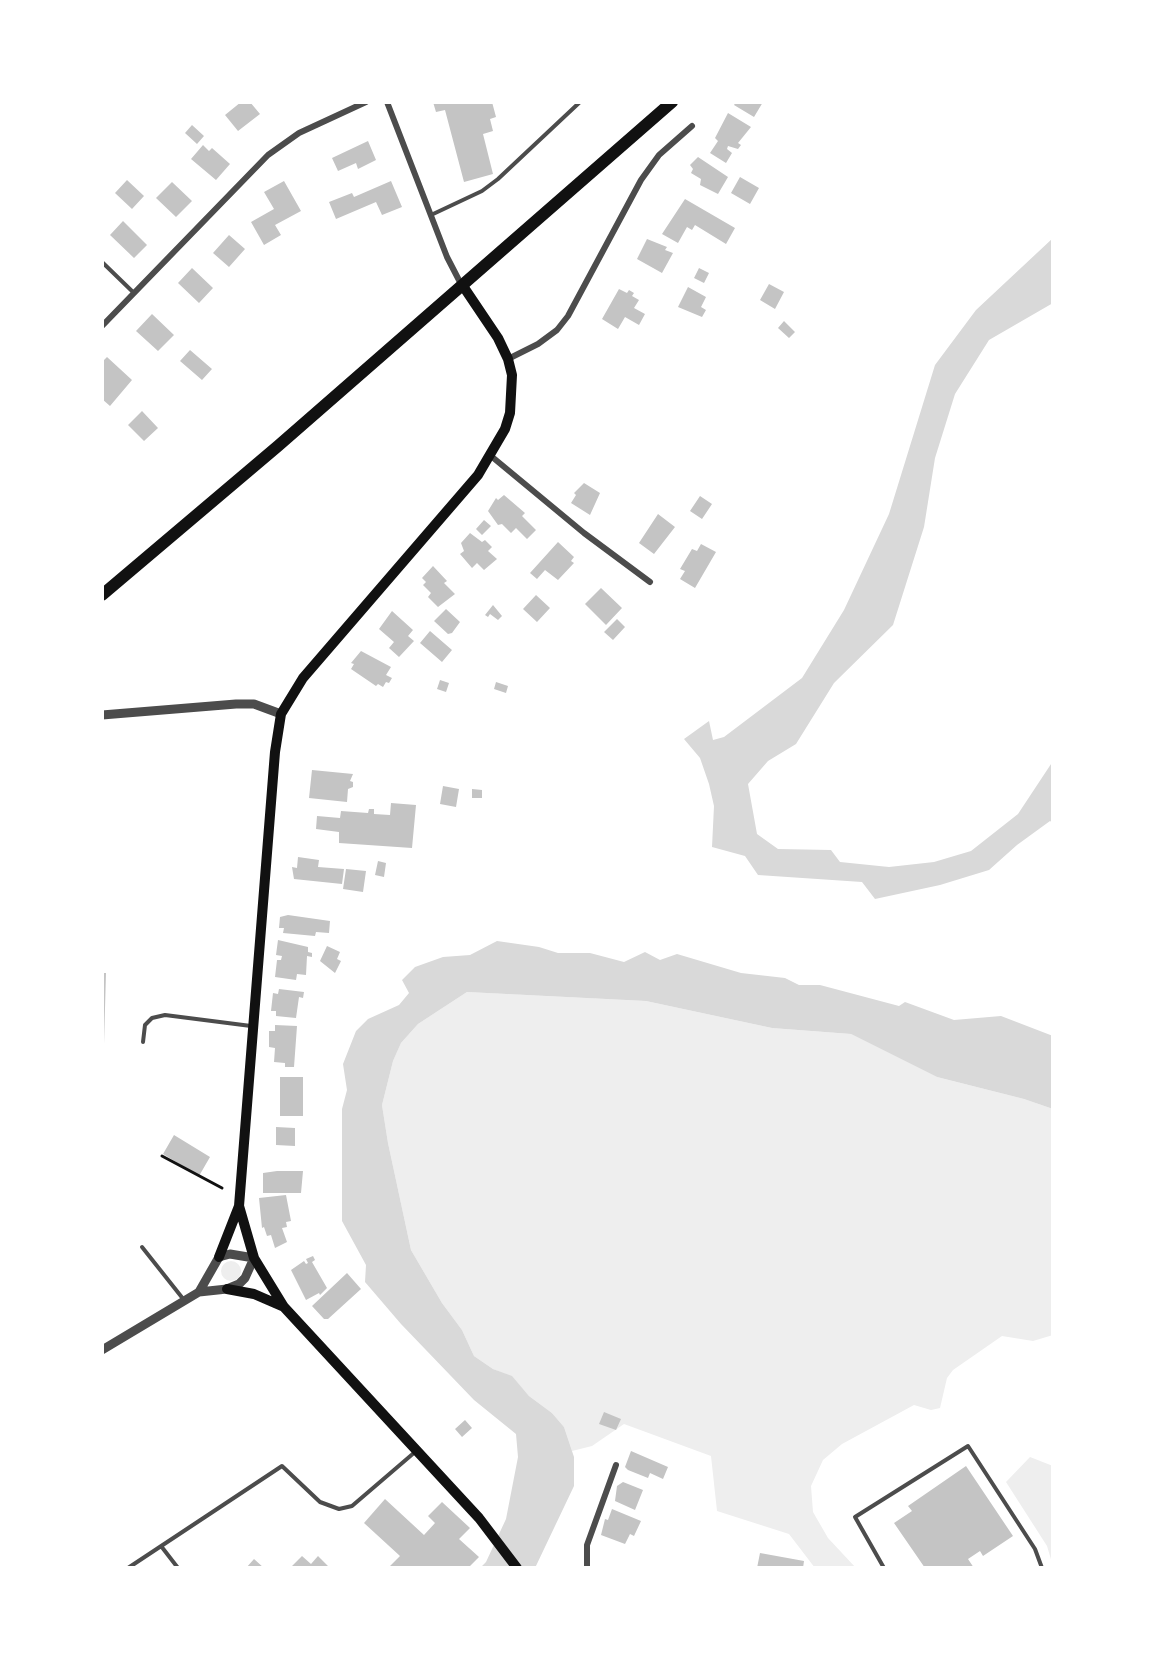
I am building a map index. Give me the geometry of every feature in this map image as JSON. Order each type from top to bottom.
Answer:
[{"type":"highway","points":[[102,595],[463,286],[672,102]]},
{"type":"main road","points":[[219,1257],[239,1206],[275,752],[281,714],[303,678],[457,502],[491,456],[510,413],[512,375],[507,359],[498,338],[463,286]]},
{"type":"main road","points":[[239,1206],[254,1258],[284,1307],[492,1534],[517,1568]]},
{"type":"main road","points":[[227,1289],[254,1294],[284,1307]]},
{"type":"street","points":[[102,326],[268,155],[299,133],[366,102]]},
{"type":"street","points":[[387,102],[430,216],[447,257],[463,286]]},
{"type":"street","points":[[507,359],[538,344],[557,330],[568,316],[641,180],[659,155],[692,126]]},
{"type":"street","points":[[491,456],[584,533],[650,582]]},
{"type":"street","points":[[102,715],[236,704],[254,705],[281,714]]},
{"type":"street","points":[[102,1350],[199,1292],[227,1289],[245,1278],[254,1258],[230,1254],[219,1257],[199,1292]]},
{"type":"street","points":[[587,1568],[587,1545],[616,1465]]},
{"type":"lane","points":[[430,216],[472,196],[498,179],[580,102]]},
{"type":"lane","points":[[102,262],[134,292]]},
{"type":"lane","points":[[144,1042],[145,1025],[152,1018],[165,1015],[252,1026]]},
{"type":"lane","points":[[142,1247],[185,1301]]},
{"type":"lane","points":[[884,1568],[855,1516],[968,1446],[1035,1549],[1041,1568]]},
{"type":"lane","points":[[128,1568],[282,1466],[320,1502],[339,1509],[352,1506],[417,1451]]},
{"type":"lane","points":[[161,1546],[178,1568]]},
{"type":"path","points":[[162,1156],[222,1188]]},
{"type":"shaded area","points":[[1053,238],[1053,303],[989,340],[955,394],[935,458],[924,527],[893,625],[834,683],[796,744],[768,761],[748,784],[757,834],[778,849],[831,850],[840,862],[889,867],[934,862],[971,851],[1018,814],[1053,761],[1053,823],[1050,821],[1017,845],[989,870],[940,885],[875,899],[862,882],[758,875],[745,856],[712,847],[714,806],[709,784],[700,758],[684,739],[709,721],[713,740],[724,737],[802,678],[844,610],[889,514],[935,365],[976,310]]},
{"type":"shaded area","points":[[497,941],[539,947],[558,953],[590,953],[624,962],[645,952],[660,960],[677,954],[741,973],[785,978],[799,985],[820,985],[899,1006],[905,1002],[954,1020],[1001,1016],[1053,1036],[1053,1109],[1024,1099],[937,1077],[851,1034],[772,1028],[646,1001],[467,992],[418,1024],[401,1043],[393,1061],[382,1105],[411,1250],[442,1303],[462,1330],[474,1356],[493,1369],[512,1376],[529,1396],[552,1413],[564,1427],[574,1457],[574,1486],[535,1568],[480,1568],[486,1562],[506,1519],[518,1457],[516,1434],[474,1400],[401,1324],[365,1282],[366,1265],[342,1221],[342,1109],[347,1090],[343,1064],[356,1031],[368,1019],[399,1005],[409,993],[402,980],[415,967],[443,957],[470,955]]},
{"type":"shaded area","points":[[467,992],[646,1001],[772,1028],[851,1034],[937,1077],[1024,1099],[1053,1109],[1053,1335],[1033,1341],[1002,1336],[953,1370],[947,1378],[940,1408],[931,1410],[914,1405],[842,1444],[823,1460],[811,1486],[813,1512],[828,1538],[856,1568],[815,1568],[789,1534],[717,1511],[711,1456],[624,1424],[592,1446],[572,1451],[564,1427],[552,1413],[529,1396],[512,1377],[493,1369],[474,1356],[462,1330],[442,1303],[411,1250],[382,1105],[393,1061],[401,1043],[418,1024]]},
{"type":"shaded area","points":[[227,1261],[235,1261],[241,1267],[241,1275],[235,1281],[227,1281],[221,1275],[221,1267]]},
{"type":"shaded area","points":[[1030,1457],[1053,1466],[1053,1566],[1047,1546],[1006,1482]]},
{"type":"building","points":[[241,102],[250,102],[260,114],[238,131],[225,115]]},
{"type":"building","points":[[433,102],[492,102],[496,117],[490,119],[493,131],[483,134],[493,174],[464,182],[445,110],[436,112]]},
{"type":"building","points":[[736,102],[763,102],[754,117],[734,105]]},
{"type":"building","points":[[728,113],[751,127],[738,143],[741,145],[738,149],[728,146],[727,149],[732,153],[726,163],[710,153],[718,141],[715,138]]},
{"type":"building","points":[[192,125],[204,136],[197,144],[185,133]]},
{"type":"building","points":[[368,141],[376,160],[358,169],[356,163],[338,171],[332,158]]},
{"type":"building","points":[[203,145],[209,151],[212,148],[230,164],[216,180],[191,159]]},
{"type":"building","points":[[698,157],[728,177],[718,194],[700,185],[701,179],[691,173],[693,169],[690,165]]},
{"type":"building","points":[[740,177],[759,188],[750,204],[731,193]]},
{"type":"building","points":[[127,180],[144,196],[132,209],[115,193]]},
{"type":"building","points":[[284,181],[301,211],[275,225],[281,235],[264,245],[251,222],[274,209],[264,192]]},
{"type":"building","points":[[391,181],[402,207],[382,215],[376,202],[336,219],[329,202],[352,193],[354,197]]},
{"type":"building","points":[[172,182],[192,201],[176,217],[156,198]]},
{"type":"building","points":[[685,199],[735,228],[726,244],[695,225],[692,230],[687,227],[678,243],[662,234]]},
{"type":"building","points":[[123,221],[147,245],[134,258],[110,235]]},
{"type":"building","points":[[229,235],[245,249],[229,267],[213,253]]},
{"type":"building","points":[[647,239],[667,247],[665,250],[673,253],[662,273],[637,259]]},
{"type":"building","points":[[192,268],[213,288],[199,303],[178,283]]},
{"type":"building","points":[[699,268],[709,273],[704,283],[694,278]]},
{"type":"building","points":[[769,284],[784,292],[775,309],[760,300]]},
{"type":"building","points":[[688,287],[706,297],[701,307],[706,310],[702,317],[678,307]]},
{"type":"building","points":[[619,289],[627,293],[629,290],[634,293],[632,296],[639,300],[634,308],[645,314],[639,325],[625,317],[618,329],[602,319]]},
{"type":"building","points":[[152,314],[174,335],[158,351],[136,331]]},
{"type":"building","points":[[784,321],[795,332],[789,338],[778,328]]},
{"type":"building","points":[[190,350],[212,369],[202,380],[180,361]]},
{"type":"building","points":[[107,357],[132,380],[110,406],[102,399],[102,362]]},
{"type":"building","points":[[142,411],[158,428],[144,441],[128,425]]},
{"type":"building","points":[[584,483],[600,493],[590,515],[571,503],[576,495],[574,493]]},
{"type":"building","points":[[504,495],[525,513],[522,516],[536,530],[527,539],[516,528],[511,533],[502,524],[498,525],[488,511],[496,498],[498,500]]},
{"type":"building","points":[[700,496],[712,504],[702,519],[690,511]]},
{"type":"building","points":[[658,514],[675,527],[654,554],[639,543]]},
{"type":"building","points":[[484,520],[491,526],[482,535],[476,529]]},
{"type":"building","points":[[470,533],[482,542],[485,540],[492,547],[488,551],[497,559],[484,570],[477,563],[472,568],[460,554],[464,551],[461,543]]},
{"type":"building","points":[[558,542],[574,557],[571,561],[574,563],[558,580],[545,570],[537,579],[530,573]]},
{"type":"building","points":[[701,544],[716,552],[695,588],[680,579],[685,571],[680,569],[692,549],[697,551]]},
{"type":"building","points":[[433,566],[447,581],[444,583],[455,594],[438,607],[428,597],[431,593],[423,585],[426,582],[422,578]]},
{"type":"building","points":[[601,588],[622,608],[606,625],[585,604]]},
{"type":"building","points":[[536,595],[550,608],[537,622],[523,609]]},
{"type":"building","points":[[493,605],[502,616],[498,620],[490,614],[488,617],[485,615]]},
{"type":"building","points":[[446,609],[460,622],[452,633],[448,634],[434,621]]},
{"type":"building","points":[[392,611],[413,630],[408,636],[414,641],[399,657],[389,648],[394,642],[379,629]]},
{"type":"building","points":[[617,619],[625,627],[613,640],[604,632]]},
{"type":"building","points":[[430,631],[452,650],[442,662],[420,643]]},
{"type":"building","points":[[361,651],[391,667],[386,675],[392,678],[389,683],[386,682],[383,687],[378,684],[376,686],[351,669],[354,664],[351,663]]},
{"type":"building","points":[[440,680],[449,683],[446,692],[437,689]]},
{"type":"building","points":[[496,682],[508,686],[506,693],[494,689]]},
{"type":"building","points":[[312,770],[353,774],[350,781],[353,782],[353,787],[348,789],[347,802],[309,798]]},
{"type":"building","points":[[443,786],[459,789],[456,807],[440,804]]},
{"type":"building","points":[[472,789],[482,790],[482,798],[472,798]]},
{"type":"building","points":[[391,803],[416,805],[412,848],[339,843],[339,832],[316,829],[317,816],[340,818],[341,811],[368,813],[369,809],[374,809],[374,814],[390,815]]},
{"type":"building","points":[[298,857],[319,860],[318,867],[344,869],[342,884],[294,879],[292,867],[297,868]]},
{"type":"building","points":[[378,861],[386,863],[384,877],[375,875]]},
{"type":"building","points":[[346,869],[366,871],[363,892],[343,889]]},
{"type":"building","points":[[288,915],[330,921],[329,933],[316,932],[315,936],[283,933],[284,928],[279,928],[280,917]]},
{"type":"building","points":[[278,940],[308,947],[308,952],[312,953],[312,957],[307,956],[306,975],[297,974],[296,980],[275,977],[277,960],[281,960],[282,956],[276,955]]},
{"type":"building","points":[[327,946],[340,952],[337,959],[341,961],[335,973],[320,961]]},
{"type":"building","points":[[102,973],[106,973],[104,1044],[102,1044]]},
{"type":"building","points":[[279,989],[304,992],[303,998],[299,997],[296,1018],[276,1016],[276,1011],[271,1011],[273,993],[278,994]]},
{"type":"building","points":[[275,1025],[297,1026],[294,1067],[285,1067],[285,1063],[274,1062],[275,1048],[269,1047],[269,1031],[275,1031]]},
{"type":"building","points":[[280,1077],[303,1077],[303,1116],[280,1116]]},
{"type":"building","points":[[276,1127],[295,1128],[295,1146],[276,1145]]},
{"type":"building","points":[[174,1135],[210,1157],[199,1176],[163,1154]]},
{"type":"building","points":[[303,1171],[301,1193],[263,1193],[263,1173]]},
{"type":"building","points":[[286,1195],[291,1221],[286,1222],[287,1227],[282,1228],[287,1242],[275,1248],[271,1235],[267,1236],[264,1227],[262,1228],[259,1198]]},
{"type":"building","points":[[313,1256],[315,1260],[312,1262],[327,1288],[320,1295],[319,1293],[306,1300],[291,1270],[304,1261],[308,1263],[306,1259]]},
{"type":"building","points":[[347,1273],[361,1289],[328,1319],[324,1319],[312,1306]]},
{"type":"building","points":[[604,1412],[621,1419],[616,1430],[599,1424]]},
{"type":"building","points":[[465,1420],[472,1428],[462,1437],[455,1429]]},
{"type":"building","points":[[631,1451],[668,1467],[663,1479],[650,1473],[648,1478],[628,1470],[625,1467]]},
{"type":"building","points":[[966,1466],[1013,1536],[983,1556],[980,1551],[968,1559],[974,1568],[925,1568],[894,1523],[912,1511],[908,1506]]},
{"type":"building","points":[[623,1482],[643,1490],[635,1510],[615,1501],[617,1486]]},
{"type":"building","points":[[385,1499],[424,1535],[435,1523],[428,1516],[442,1502],[470,1528],[459,1539],[479,1557],[468,1568],[388,1568],[400,1556],[364,1523]]},
{"type":"building","points":[[612,1509],[641,1521],[634,1536],[630,1534],[625,1544],[601,1535],[605,1519],[608,1520]]},
{"type":"building","points":[[760,1553],[804,1561],[803,1568],[757,1568]]},
{"type":"building","points":[[302,1556],[311,1564],[318,1556],[330,1568],[290,1568]]},
{"type":"building","points":[[254,1559],[264,1568],[246,1568]]}]
